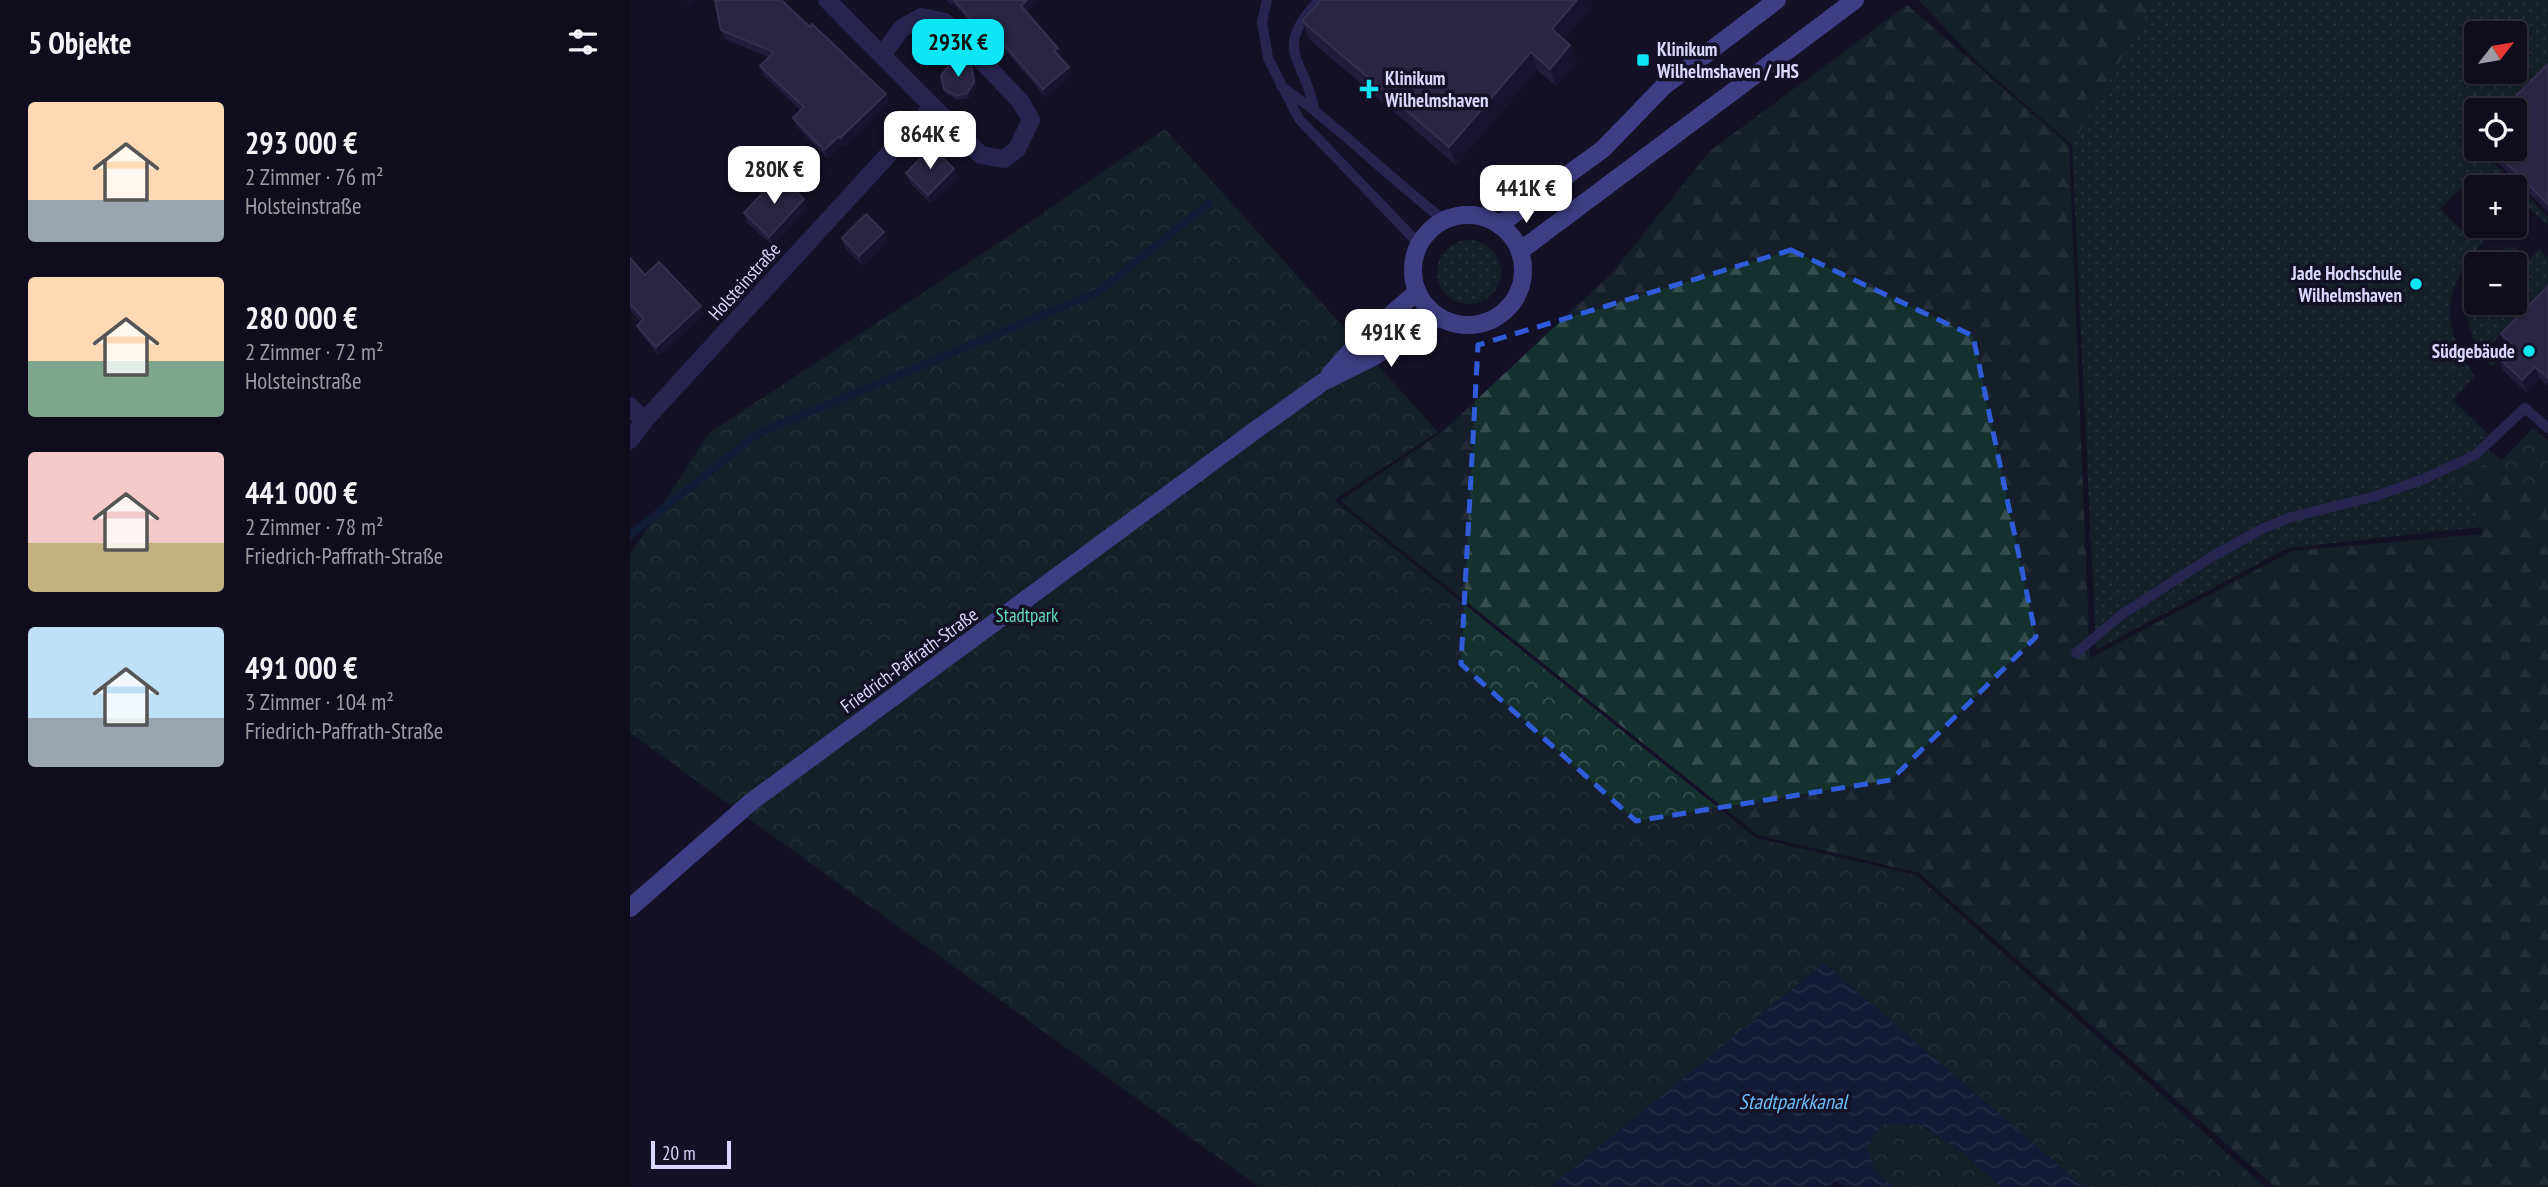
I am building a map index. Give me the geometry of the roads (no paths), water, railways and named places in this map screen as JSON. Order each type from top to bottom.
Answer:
[{"type":"main road","points":[[1499,225],[1603,149],[1664,86],[1777,0]]},
{"type":"main road","points":[[1520,251],[1855,0]]},
{"type":"main road","points":[[1463,215],[1482,216],[1499,225],[1511,236],[1520,251],[1523,268],[1521,284],[1514,300],[1503,313],[1472,325],[1455,324],[1439,317],[1426,307],[1417,292],[1413,260],[1419,244],[1429,230],[1444,220],[1463,215]]},
{"type":"main road","name":"Friedrich-Paffrath-Straße","points":[[1322,382],[1360,341],[1417,292]]},
{"type":"main road","name":"Friedrich-Paffrath-Straße","points":[[630,908],[751,802],[1322,382],[1373,357],[1439,317]]},
{"type":"street","points":[[827,0],[981,155],[1004,159],[1017,149],[1031,120],[1021,102],[945,22],[922,18],[902,28],[882,55]]},
{"type":"street","name":"Holsteinstraße","points":[[630,440],[644,421],[932,107]]},
{"type":"street","points":[[630,405],[644,421]]},
{"type":"lane","points":[[1267,0],[1262,22],[1268,58],[1279,84],[1299,118],[1419,244]]},
{"type":"lane","points":[[1314,108],[1309,86],[1297,65],[1294,41],[1302,18],[1319,0]]},
{"type":"lane","points":[[1279,84],[1314,108],[1399,185],[1444,220]]},
{"type":"lane","points":[[2076,653],[2120,615],[2213,556],[2262,529],[2317,509],[2376,496],[2475,455],[2525,408],[2548,428]]},
{"type":"water","name":"Stadtparkkanal","points":[[1824,963],[2084,1187],[2000,1187],[1966,1155],[1921,1125],[1883,1124],[1867,1147],[1876,1172],[1893,1187],[1843,1187],[1835,1181],[1827,1187],[1550,1187]]},
{"type":"waterway","points":[[630,535],[757,434],[1098,292],[1209,203]]},
{"type":"place","name":"Klinikum Wilhelmshaven / JHS","points":[[1643,60]]},
{"type":"place","name":"Klinikum Wilhelmshaven","points":[[1369,89]]},
{"type":"place","name":"Jade Hochschule Wilhelmshaven","points":[[2416,284]]},
{"type":"place","name":"Südgebäude","points":[[2529,351]]},
{"type":"park label","name":"Stadtpark","points":[[1027,615]]}]
